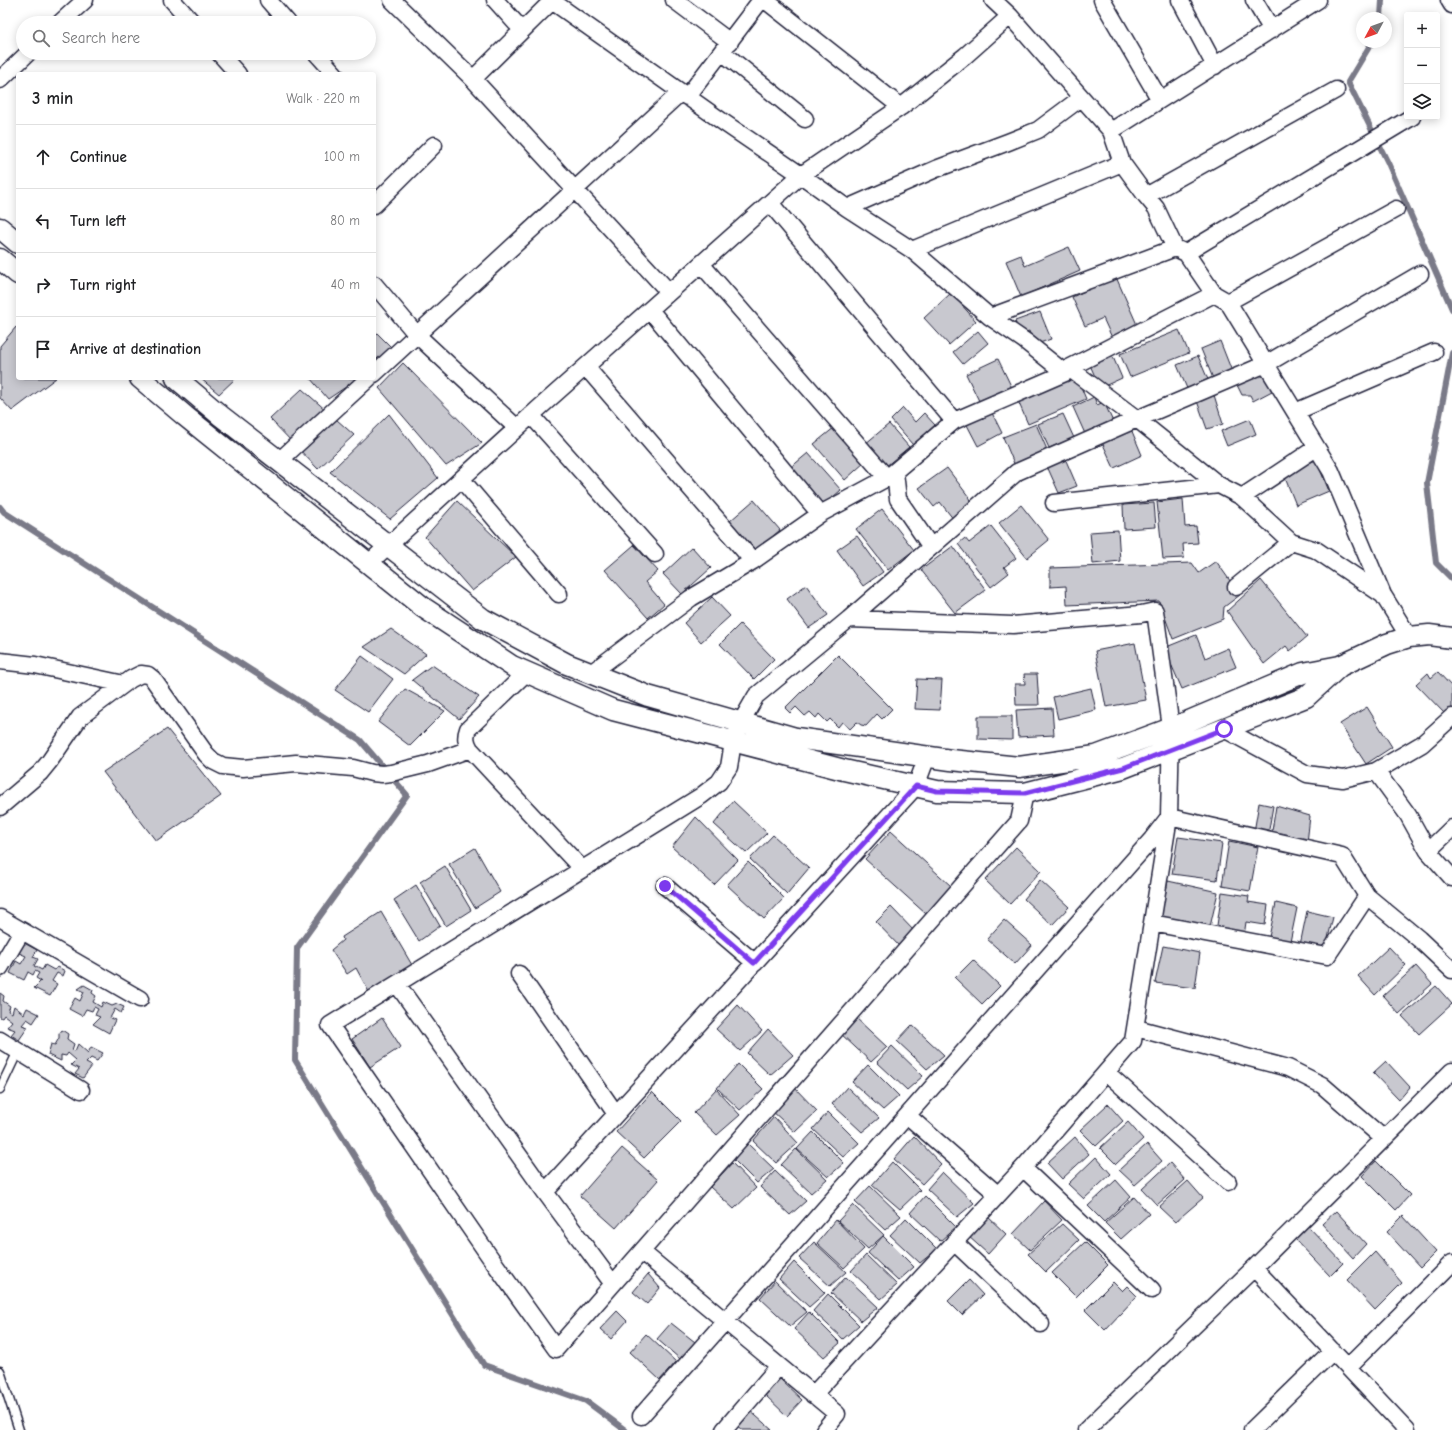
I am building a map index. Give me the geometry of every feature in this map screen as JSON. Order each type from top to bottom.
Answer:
[{"type":"street","points":[[68,16],[85,0]]},
{"type":"street","points":[[172,0],[186,16]]},
{"type":"street","points":[[268,0],[282,16]]},
{"type":"street","points":[[392,0],[472,79],[669,292]]},
{"type":"street","points":[[495,0],[522,30]]},
{"type":"street","points":[[472,79],[552,0],[847,208],[912,250],[990,317],[1136,419],[1219,485],[1242,497],[1291,542],[1316,550],[1383,595]]},
{"type":"street","points":[[674,0],[805,119]]},
{"type":"street","points":[[376,372],[574,190],[684,94],[726,47],[761,0]]},
{"type":"street","points":[[765,0],[901,108]]},
{"type":"street","points":[[993,0],[1010,16],[1111,132],[1122,163],[1156,208],[1180,251],[1214,294],[1228,302],[1331,471],[1383,595],[1409,637]]},
{"type":"street","points":[[1102,0],[1160,100]]},
{"type":"street","points":[[1180,0],[1215,66]]},
{"type":"street","points":[[1254,0],[1272,30]]},
{"type":"street","points":[[1111,132],[1318,0]]},
{"type":"street","points":[[1449,0],[1452,5]]},
{"type":"street","points":[[369,563],[531,415],[801,175],[901,108],[965,56],[1010,16]]},
{"type":"street","points":[[0,80],[21,60]]},
{"type":"street","points":[[225,60],[236,72]]},
{"type":"street","points":[[322,60],[333,72]]},
{"type":"street","points":[[1146,196],[1336,90]]},
{"type":"street","points":[[847,208],[936,169],[1038,130],[1081,98]]},
{"type":"street","points":[[990,317],[1180,251],[1407,120]]},
{"type":"street","points":[[376,203],[434,145]]},
{"type":"street","points":[[912,250],[1122,163]]},
{"type":"street","points":[[770,203],[954,421]]},
{"type":"street","points":[[1228,302],[1396,209]]},
{"type":"street","points":[[0,228],[16,241]]},
{"type":"street","points":[[0,259],[16,272]]},
{"type":"street","points":[[701,264],[887,478]]},
{"type":"street","points":[[1025,793],[1019,822],[556,1349],[490,1257],[330,1024],[701,796],[719,782],[729,767],[733,742],[741,722],[756,696],[849,619],[1017,472],[1136,419],[1266,364],[1420,274]]},
{"type":"street","points":[[376,286],[417,335],[517,428]]},
{"type":"street","points":[[887,478],[954,421],[1067,371],[1214,294]]},
{"type":"street","points":[[650,310],[820,514]]},
{"type":"street","points":[[1295,412],[1434,352]]},
{"type":"street","points":[[586,366],[753,561]]},
{"type":"street","points":[[142,380],[424,608],[512,666],[613,710],[844,770],[937,791],[1025,793],[1123,768],[1306,696],[1340,666]]},
{"type":"street","points":[[181,380],[279,461],[483,619],[567,664],[648,696],[796,738],[927,757],[1019,767],[1096,756],[1171,728],[1303,673],[1340,666],[1387,644],[1409,637],[1429,635],[1452,637]]},
{"type":"street","points":[[279,461],[367,380]]},
{"type":"street","points":[[531,415],[655,554]]},
{"type":"street","points":[[1242,497],[1316,448]]},
{"type":"street","points":[[591,673],[691,598],[753,561],[820,514],[887,478],[895,472],[898,499],[931,547]]},
{"type":"street","points":[[461,479],[559,594]]},
{"type":"street","points":[[1054,503],[1219,485]]},
{"type":"street","points":[[1236,587],[1291,542]]},
{"type":"street","points":[[814,1394],[1023,1168],[1133,1041],[1169,817],[1171,728],[1155,611],[1141,614],[1012,625],[849,619]]},
{"type":"street","points":[[0,661],[35,665],[124,684]]},
{"type":"street","points":[[526,672],[468,729],[466,742],[470,749],[582,869]]},
{"type":"street","points":[[0,807],[40,773],[80,717],[124,684],[141,674],[148,675],[154,679],[206,754],[213,761],[223,766],[243,768],[296,763],[353,768],[372,773],[386,773],[428,764],[470,749]]},
{"type":"street","points":[[1224,729],[1307,774],[1343,779],[1376,771],[1422,744],[1452,717]]},
{"type":"street","points":[[545,1192],[916,786],[927,757]]},
{"type":"street","points":[[1376,771],[1408,815],[1428,851],[1452,878]]},
{"type":"street","points":[[1169,817],[1342,856],[1367,896],[1419,939],[1452,970]]},
{"type":"street","points":[[641,1416],[908,1116],[1152,839],[1169,817]]},
{"type":"street","points":[[1428,851],[1452,828]]},
{"type":"street","points":[[665,886],[754,963]]},
{"type":"street","points":[[1152,923],[1327,956],[1367,896]]},
{"type":"street","points":[[0,918],[140,999]]},
{"type":"street","points":[[0,968],[22,931]]},
{"type":"street","points":[[519,974],[616,1114]]},
{"type":"street","points":[[396,984],[613,1284]]},
{"type":"street","points":[[1136,1028],[1288,1068],[1322,1085],[1384,1139]]},
{"type":"street","points":[[0,1040],[81,1090]]},
{"type":"street","points":[[1086,1430],[1254,1268],[1452,1071]]},
{"type":"street","points":[[1106,1072],[1228,1182]]},
{"type":"street","points":[[908,1116],[998,1194]]},
{"type":"street","points":[[1023,1168],[1152,1290]]},
{"type":"street","points":[[954,1242],[1041,1324]]},
{"type":"street","points":[[642,1252],[837,1414],[824,1430]]},
{"type":"street","points":[[1348,1367],[1452,1263]]},
{"type":"street","points":[[1254,1268],[1407,1430]]},
{"type":"street","points":[[1252,1430],[1333,1351]]},
{"type":"street","points":[[724,1430],[779,1366]]},
{"type":"lane","points":[[0,1089],[18,1051]]},
{"type":"lane","points":[[0,1371],[19,1430]]},
{"type":"building","points":[[1069,247],[1080,271],[1021,297],[1006,261],[1021,255],[1025,266]]},
{"type":"building","points":[[1116,277],[1139,329],[1113,340],[1103,318],[1085,326],[1072,297]]},
{"type":"building","points":[[951,293],[976,321],[949,345],[924,318]]},
{"type":"building","points":[[1040,312],[1051,339],[1034,345],[1029,331],[1020,334],[1015,321]]},
{"type":"building","points":[[16,327],[16,380],[53,380],[12,411],[0,398],[0,346]]},
{"type":"building","points":[[1179,330],[1189,353],[1130,377],[1120,354]]},
{"type":"building","points":[[978,331],[988,343],[963,364],[953,352]]},
{"type":"building","points":[[376,332],[397,353],[376,367]]},
{"type":"building","points":[[1220,341],[1233,374],[1214,381],[1201,349]]},
{"type":"building","points":[[1198,356],[1209,382],[1188,391],[1177,365]]},
{"type":"building","points":[[1113,357],[1122,378],[1100,388],[1090,365]]},
{"type":"building","points":[[998,359],[1012,388],[980,403],[966,374]]},
{"type":"building","points":[[403,363],[482,443],[446,466],[379,388]]},
{"type":"building","points":[[1261,370],[1272,391],[1253,401],[1250,395],[1242,395],[1236,383]]},
{"type":"building","points":[[1076,375],[1086,399],[1028,424],[1018,401]]},
{"type":"building","points":[[202,380],[234,380],[219,394]]},
{"type":"building","points":[[312,380],[356,380],[328,399]]},
{"type":"building","points":[[302,389],[354,435],[318,469],[270,419]]},
{"type":"building","points":[[1214,395],[1223,424],[1207,429],[1197,401]]},
{"type":"building","points":[[1094,397],[1097,405],[1104,402],[1114,424],[1086,436],[1073,407]]},
{"type":"building","points":[[903,408],[915,422],[924,413],[935,425],[913,445],[891,420]]},
{"type":"building","points":[[991,411],[1002,433],[978,446],[966,423]]},
{"type":"building","points":[[389,414],[438,478],[390,519],[330,472]]},
{"type":"building","points":[[1063,414],[1074,438],[1049,448],[1038,424]]},
{"type":"building","points":[[1250,419],[1256,434],[1227,446],[1221,431]]},
{"type":"building","points":[[889,424],[909,447],[885,467],[865,444]]},
{"type":"building","points":[[1036,424],[1048,452],[1015,466],[1003,437]]},
{"type":"building","points":[[835,427],[865,462],[845,480],[814,444]]},
{"type":"building","points":[[1131,429],[1142,455],[1114,468],[1102,442]]},
{"type":"building","points":[[808,453],[841,490],[824,505],[790,468]]},
{"type":"building","points":[[1064,456],[1077,486],[1059,493],[1046,464]]},
{"type":"building","points":[[1316,460],[1329,491],[1296,505],[1283,473]]},
{"type":"building","points":[[947,468],[975,505],[954,520],[940,502],[934,507],[919,488]]},
{"type":"building","points":[[1183,499],[1185,527],[1196,526],[1198,543],[1183,544],[1184,558],[1163,559],[1157,502]]},
{"type":"building","points":[[754,500],[780,530],[756,551],[730,521]]},
{"type":"building","points":[[457,501],[516,557],[472,591],[425,537]]},
{"type":"building","points":[[1154,503],[1156,527],[1124,529],[1123,505]]},
{"type":"building","points":[[1021,505],[1049,540],[1027,558],[999,523]]},
{"type":"building","points":[[882,509],[914,550],[888,570],[856,529]]},
{"type":"building","points":[[991,526],[1016,558],[1004,567],[1009,573],[991,587],[958,544],[965,538],[969,543]]},
{"type":"building","points":[[1118,530],[1120,561],[1093,564],[1090,532]]},
{"type":"building","points":[[857,536],[883,572],[863,586],[837,550]]},
{"type":"building","points":[[634,545],[658,571],[645,582],[664,604],[648,618],[605,570]]},
{"type":"building","points":[[953,546],[986,590],[955,613],[921,570]]},
{"type":"building","points":[[692,547],[711,568],[682,594],[663,574]]},
{"type":"building","points":[[1216,561],[1240,595],[1224,607],[1223,619],[1173,639],[1159,601],[1067,605],[1066,586],[1050,587],[1050,568],[1192,563],[1199,573]]},
{"type":"building","points":[[1261,580],[1307,637],[1290,651],[1286,646],[1264,664],[1227,611]]},
{"type":"building","points":[[806,585],[828,615],[809,628],[787,599]]},
{"type":"building","points":[[712,597],[730,616],[701,642],[684,623]]},
{"type":"building","points":[[740,624],[774,659],[754,679],[720,644]]},
{"type":"building","points":[[391,629],[426,654],[404,674],[364,647]]},
{"type":"building","points":[[1196,635],[1205,658],[1228,648],[1236,667],[1182,689],[1164,648]]},
{"type":"building","points":[[1135,643],[1146,700],[1106,707],[1095,651]]},
{"type":"building","points":[[838,655],[892,709],[882,719],[877,714],[866,726],[857,722],[850,729],[842,722],[838,727],[830,719],[827,722],[819,714],[816,718],[810,712],[805,716],[796,707],[790,713],[785,708]]},
{"type":"building","points":[[362,656],[393,679],[368,712],[335,690]]},
{"type":"building","points":[[432,665],[479,697],[459,719],[412,680]]},
{"type":"building","points":[[1438,672],[1452,687],[1452,708],[1445,714],[1416,684],[1428,673],[1431,678]]},
{"type":"building","points":[[1024,674],[1037,674],[1039,705],[1016,705],[1015,684],[1025,684]]},
{"type":"building","points":[[917,679],[942,680],[940,710],[915,709]]},
{"type":"building","points":[[1091,688],[1096,710],[1058,719],[1053,697]]},
{"type":"building","points":[[405,689],[445,711],[410,746],[378,722]]},
{"type":"building","points":[[1367,707],[1392,747],[1366,764],[1340,724]]},
{"type":"building","points":[[1052,708],[1054,735],[1018,737],[1016,710]]},
{"type":"building","points":[[978,716],[1012,716],[1012,740],[978,739]]},
{"type":"building","points":[[167,729],[221,796],[156,841],[103,772]]},
{"type":"building","points":[[733,801],[767,833],[746,853],[714,824]]},
{"type":"building","points":[[1259,803],[1273,806],[1268,835],[1254,832]]},
{"type":"building","points":[[1276,806],[1310,816],[1307,843],[1271,837]]},
{"type":"building","points":[[696,817],[738,860],[714,885],[672,847]]},
{"type":"building","points":[[891,831],[951,886],[926,914],[865,859]]},
{"type":"building","points":[[773,835],[809,868],[787,894],[750,859]]},
{"type":"building","points":[[1178,837],[1222,843],[1217,880],[1172,874]]},
{"type":"building","points":[[1229,841],[1258,847],[1250,891],[1222,886]]},
{"type":"building","points":[[1016,847],[1041,871],[1010,904],[985,880]]},
{"type":"building","points":[[475,848],[500,892],[475,908],[449,864]]},
{"type":"building","points":[[748,862],[784,898],[764,919],[727,885]]},
{"type":"building","points":[[445,866],[471,910],[446,926],[420,882]]},
{"type":"building","points":[[1040,880],[1069,907],[1052,925],[1024,899]]},
{"type":"building","points":[[1168,881],[1218,892],[1209,931],[1160,920]]},
{"type":"building","points":[[416,885],[440,926],[419,941],[394,900]]},
{"type":"building","points":[[1222,892],[1249,896],[1248,902],[1268,905],[1265,925],[1246,922],[1244,936],[1216,932]]},
{"type":"building","points":[[1276,903],[1297,908],[1290,942],[1269,937]]},
{"type":"building","points":[[891,907],[916,933],[901,948],[876,922]]},
{"type":"building","points":[[1307,911],[1333,917],[1325,951],[1300,945]]},
{"type":"building","points":[[381,912],[412,965],[369,992],[356,968],[347,974],[331,950],[343,940],[342,937]]},
{"type":"building","points":[[1004,920],[1032,945],[1015,964],[987,939]]},
{"type":"building","points":[[24,943],[37,950],[33,957],[38,959],[34,966],[42,970],[45,965],[54,970],[58,967],[65,971],[63,976],[57,973],[52,981],[57,984],[50,996],[34,988],[41,981],[36,978],[39,973],[35,971],[33,975],[28,972],[24,980],[10,973],[16,961],[21,964],[26,956],[19,953]]},
{"type":"building","points":[[1163,946],[1200,953],[1195,988],[1155,983]]},
{"type":"building","points":[[1389,947],[1406,965],[1375,995],[1358,976]]},
{"type":"building","points":[[973,960],[1000,986],[982,1004],[955,978]]},
{"type":"building","points":[[1416,966],[1432,984],[1399,1014],[1383,996]]},
{"type":"building","points":[[84,985],[93,990],[92,993],[96,996],[93,1002],[101,1007],[103,1002],[112,1006],[117,1004],[124,1007],[121,1013],[115,1009],[110,1018],[115,1020],[109,1033],[93,1024],[100,1017],[95,1015],[98,1009],[94,1007],[92,1011],[86,1009],[82,1016],[69,1009],[75,998],[80,1001],[84,992],[78,989]]},
{"type":"building","points":[[1436,986],[1452,1004],[1419,1034],[1402,1016]]},
{"type":"building","points":[[0,993],[4,996],[3,1001],[10,1006],[8,1011],[12,1013],[14,1006],[24,1014],[27,1008],[39,1014],[33,1023],[27,1019],[22,1025],[28,1027],[19,1040],[11,1035],[15,1030],[7,1027],[12,1021],[4,1015],[2,1018],[0,1017]]},
{"type":"building","points":[[738,1005],[762,1031],[740,1051],[716,1029]]},
{"type":"building","points":[[855,1017],[887,1047],[871,1062],[840,1033]]},
{"type":"building","points":[[382,1018],[401,1047],[370,1067],[352,1039]]},
{"type":"building","points":[[912,1025],[944,1055],[927,1069],[897,1041]]},
{"type":"building","points":[[768,1029],[793,1055],[770,1075],[747,1053]]},
{"type":"building","points":[[62,1030],[68,1034],[67,1039],[74,1044],[72,1050],[75,1051],[78,1044],[88,1053],[91,1047],[103,1053],[97,1061],[91,1058],[86,1063],[92,1066],[83,1078],[75,1074],[79,1069],[71,1065],[76,1060],[68,1053],[66,1056],[61,1055],[61,1061],[48,1055],[51,1044],[55,1045]]},
{"type":"building","points":[[892,1046],[923,1076],[907,1090],[877,1062]]},
{"type":"building","points":[[1386,1061],[1410,1087],[1399,1100],[1373,1073]]},
{"type":"building","points":[[738,1064],[763,1089],[740,1110],[717,1088]]},
{"type":"building","points":[[868,1065],[899,1096],[883,1110],[852,1082]]},
{"type":"building","points":[[793,1086],[817,1111],[795,1132],[771,1110]]},
{"type":"building","points":[[847,1087],[879,1118],[862,1132],[832,1104]]},
{"type":"building","points":[[716,1089],[740,1115],[717,1135],[694,1113]]},
{"type":"building","points":[[652,1092],[681,1121],[644,1158],[616,1132]]},
{"type":"building","points":[[1108,1104],[1123,1121],[1096,1146],[1080,1130]]},
{"type":"building","points":[[828,1112],[859,1143],[843,1157],[813,1129]]},
{"type":"building","points":[[774,1117],[798,1143],[776,1163],[753,1141]]},
{"type":"building","points":[[1128,1122],[1143,1139],[1116,1164],[1100,1148]]},
{"type":"building","points":[[813,1132],[844,1163],[828,1177],[797,1149]]},
{"type":"building","points":[[914,1136],[941,1164],[922,1184],[894,1159]]},
{"type":"building","points":[[1075,1137],[1089,1154],[1062,1179],[1047,1163]]},
{"type":"building","points":[[748,1144],[774,1169],[757,1183],[733,1159]]},
{"type":"building","points":[[1147,1144],[1162,1161],[1135,1185],[1119,1170]]},
{"type":"building","points":[[622,1148],[658,1180],[616,1228],[580,1196]]},
{"type":"building","points":[[796,1149],[827,1179],[811,1193],[781,1165]]},
{"type":"building","points":[[1096,1157],[1111,1174],[1084,1199],[1068,1184]]},
{"type":"building","points":[[1376,1161],[1410,1195],[1396,1210],[1362,1176]]},
{"type":"building","points":[[892,1162],[920,1190],[900,1209],[872,1185]]},
{"type":"building","points":[[732,1163],[756,1188],[734,1209],[710,1187]]},
{"type":"building","points":[[1170,1163],[1185,1180],[1157,1205],[1142,1189]]},
{"type":"building","points":[[775,1171],[806,1201],[790,1215],[760,1187]]},
{"type":"building","points":[[942,1172],[974,1203],[957,1217],[927,1189]]},
{"type":"building","points":[[1116,1180],[1131,1197],[1104,1222],[1088,1206]]},
{"type":"building","points":[[1188,1181],[1203,1198],[1175,1222],[1159,1207]]},
{"type":"building","points":[[870,1186],[901,1216],[885,1230],[855,1202]]},
{"type":"building","points":[[925,1196],[956,1227],[940,1241],[910,1213]]},
{"type":"building","points":[[1134,1197],[1149,1214],[1121,1239],[1105,1223]]},
{"type":"building","points":[[1044,1201],[1062,1220],[1030,1250],[1013,1234]]},
{"type":"building","points":[[853,1205],[884,1235],[868,1249],[838,1221]]},
{"type":"building","points":[[1336,1211],[1366,1244],[1353,1258],[1322,1224]]},
{"type":"building","points":[[987,1216],[1006,1234],[988,1254],[968,1236]]},
{"type":"building","points":[[1403,1216],[1436,1252],[1420,1268],[1387,1232]]},
{"type":"building","points":[[906,1218],[937,1249],[920,1263],[890,1235]]},
{"type":"building","points":[[836,1220],[864,1249],[844,1268],[817,1243]]},
{"type":"building","points":[[1062,1224],[1079,1240],[1046,1272],[1028,1254]]},
{"type":"building","points":[[1308,1226],[1343,1263],[1330,1276],[1295,1239]]},
{"type":"building","points":[[883,1236],[914,1267],[898,1281],[868,1253]]},
{"type":"building","points":[[814,1242],[846,1272],[830,1286],[799,1258]]},
{"type":"building","points":[[1085,1242],[1108,1265],[1076,1297],[1052,1273]]},
{"type":"building","points":[[1375,1252],[1402,1283],[1375,1310],[1347,1280]]},
{"type":"building","points":[[866,1255],[897,1285],[881,1299],[851,1271]]},
{"type":"building","points":[[794,1262],[825,1293],[809,1307],[779,1279]]},
{"type":"building","points":[[648,1274],[660,1288],[647,1304],[633,1292]]},
{"type":"building","points":[[846,1277],[878,1307],[861,1321],[831,1293]]},
{"type":"building","points":[[969,1280],[983,1295],[962,1315],[948,1301]]},
{"type":"building","points":[[775,1281],[807,1312],[790,1326],[760,1298]]},
{"type":"building","points":[[1113,1282],[1122,1291],[1127,1286],[1137,1296],[1105,1330],[1085,1310]]},
{"type":"building","points":[[828,1294],[859,1325],[843,1339],[813,1311]]},
{"type":"building","points":[[617,1311],[627,1321],[611,1339],[600,1329]]},
{"type":"building","points":[[809,1312],[840,1343],[824,1357],[794,1329]]},
{"type":"building","points":[[671,1323],[695,1342],[680,1359],[657,1339]]},
{"type":"building","points":[[646,1334],[676,1362],[660,1380],[630,1352]]},
{"type":"building","points":[[780,1379],[802,1400],[787,1416],[765,1395]]},
{"type":"building","points":[[748,1409],[772,1430],[742,1430],[735,1424]]},
{"type":"waterway","points":[[1381,12],[1382,0]]},
{"type":"waterway","points":[[1368,48],[1348,82],[1388,163],[1452,309]]},
{"type":"waterway","points":[[1452,353],[1427,483],[1436,563],[1452,579]]},
{"type":"waterway","points":[[0,507],[4,512],[360,740],[407,795],[297,948],[295,1060],[484,1365],[586,1401],[625,1430]]},
{"type":"route","points":[[665,886],[754,963],[916,786],[937,791],[1025,793],[1123,768],[1224,729]]}]
